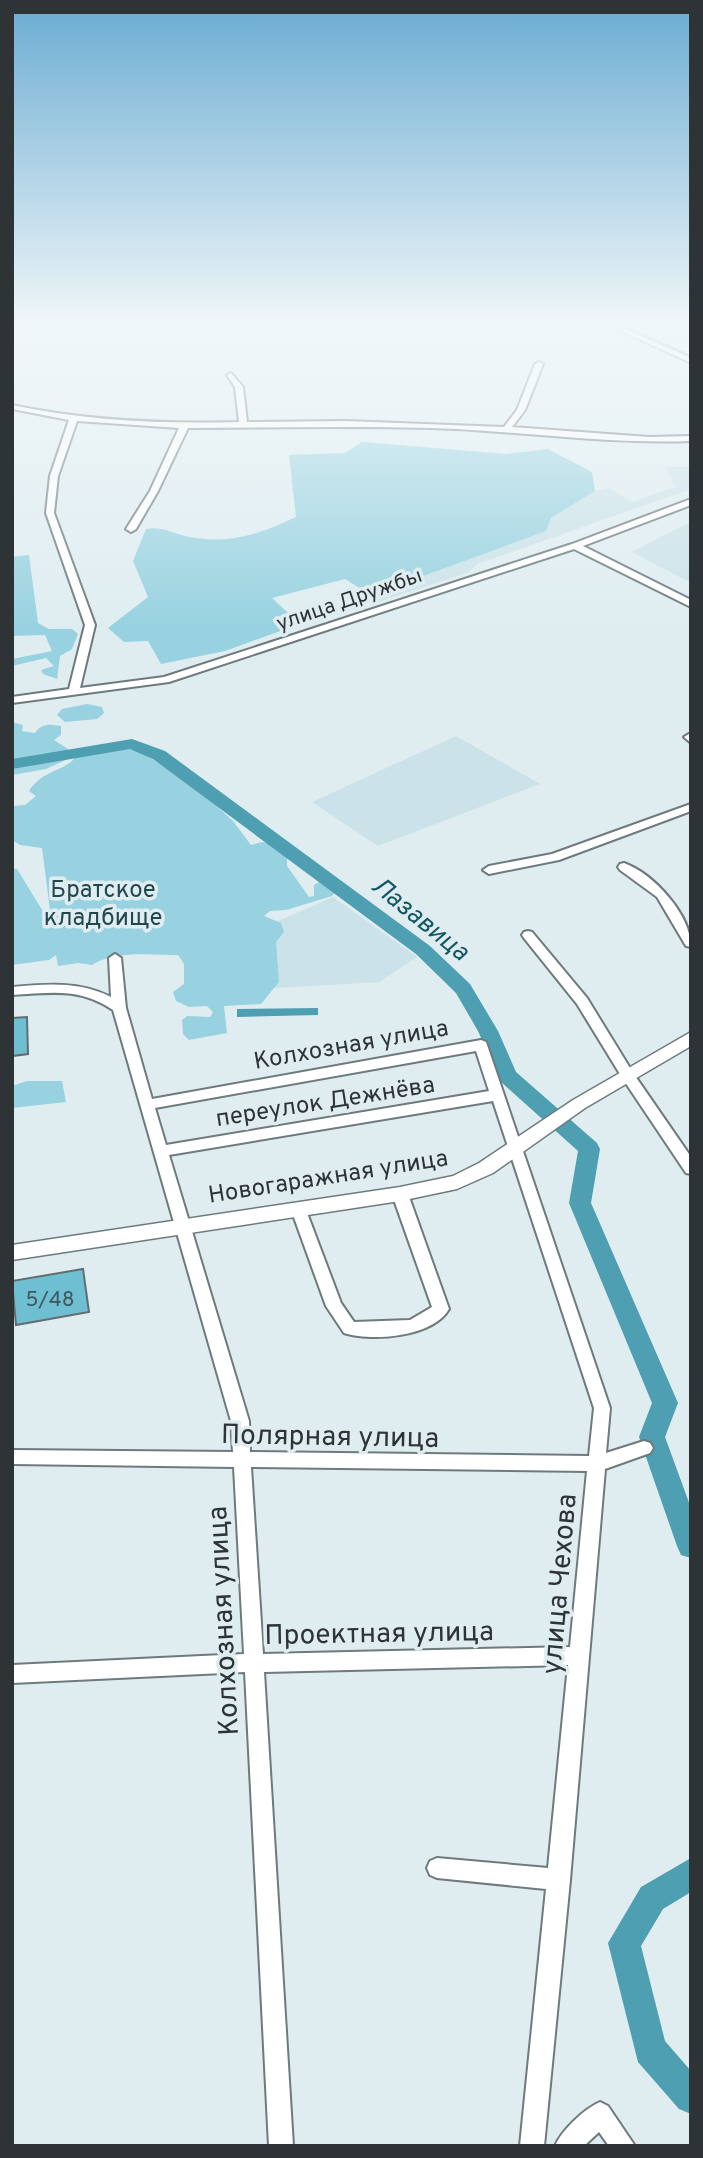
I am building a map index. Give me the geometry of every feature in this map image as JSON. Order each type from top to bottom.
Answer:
[{"type":"main road","name":"Новогаражная улица","points":[[12,1253],[400,1194],[457,1182],[523,1143],[579,1104],[691,1038]]},
{"type":"street","points":[[71,425],[58,457],[50,513],[90,625],[73,693]]},
{"type":"street","points":[[166,425],[209,425]]},
{"type":"street","points":[[427,425],[649,440],[691,438]]},
{"type":"street","points":[[507,429],[510,425]]},
{"type":"street","points":[[131,529],[153,491],[184,426]]},
{"type":"street","name":"улица Дружбы","points":[[12,700],[165,680],[575,546],[691,502]]},
{"type":"street","points":[[575,546],[691,604]]},
{"type":"street","points":[[489,870],[574,851],[691,807]]},
{"type":"street","points":[[624,867],[662,895],[691,943]]},
{"type":"street","points":[[528,935],[582,1001],[628,1076],[691,1169]]},
{"type":"street","name":"Колхозная улица","points":[[115,958],[119,1007],[240,1421],[281,2146]]},
{"type":"street","points":[[12,991],[78,987],[104,996],[119,1007]]},
{"type":"street","name":"Колхозная улица","points":[[146,1105],[481,1045]]},
{"type":"street","name":"улица Чехова","points":[[481,1045],[498,1095],[523,1143],[602,1408],[532,2146]]},
{"type":"street","name":"переулок Дежнёва","points":[[159,1151],[498,1095]]},
{"type":"street","points":[[299,1209],[334,1306],[350,1328],[400,1329],[432,1320],[441,1309],[400,1194]]},
{"type":"street","name":"Полярная улица","points":[[12,1457],[597,1464],[644,1448]]},
{"type":"street","name":"Проектная улица","points":[[12,1674],[252,1663],[579,1656]]},
{"type":"street","points":[[437,1868],[559,1880]]},
{"type":"street","points":[[566,2146],[600,2114],[623,2146]]},
{"type":"shaded area","points":[[666,467],[691,467],[691,478],[686,479],[691,483],[691,489],[477,564],[469,572],[375,603],[367,597],[551,518],[595,491],[610,488],[632,502],[675,487]]},
{"type":"shaded area","points":[[691,521],[691,583],[632,552]]},
{"type":"shaded area","points":[[456,736],[540,784],[378,846],[312,802]]},
{"type":"shaded area","points":[[333,897],[417,957],[380,982],[276,988],[255,931]]},
{"type":"shaded area","points":[[318,1008],[318,1015],[237,1017],[237,1009]]},
{"type":"green space","points":[[362,442],[506,454],[548,449],[592,472],[595,491],[551,518],[546,531],[371,595],[345,579],[272,598],[300,624],[225,651],[161,664],[148,641],[124,642],[108,628],[148,597],[133,561],[146,529],[218,539],[269,529],[296,517],[289,455],[345,453]]},
{"type":"green space","points":[[29,555],[38,623],[49,629],[72,629],[78,634],[72,649],[60,656],[57,679],[43,674],[41,670],[54,666],[46,658],[12,666],[12,659],[52,651],[45,635],[12,636],[12,557]]},
{"type":"green space","points":[[87,704],[102,707],[104,713],[97,719],[65,722],[57,715],[62,709]]},
{"type":"green space","points":[[12,722],[23,725],[22,731],[35,733],[46,725],[61,726],[61,735],[54,740],[71,751],[70,758],[46,769],[12,775]]},
{"type":"green space","name":"Братское кладбище","points":[[134,747],[163,766],[176,769],[233,821],[251,845],[267,842],[278,848],[287,856],[287,866],[309,897],[314,896],[314,885],[321,881],[331,884],[336,891],[332,896],[286,910],[270,911],[264,916],[281,923],[284,932],[276,942],[279,982],[261,1004],[224,1006],[227,1033],[189,1040],[183,1034],[182,1020],[187,1016],[210,1017],[213,1012],[207,1006],[189,1007],[176,1001],[173,992],[184,984],[184,964],[178,955],[122,955],[92,965],[78,963],[58,966],[56,955],[49,960],[12,965],[12,869],[17,869],[44,913],[50,910],[42,848],[20,845],[12,840],[12,806],[25,805],[36,796],[29,791],[41,778],[67,765],[76,756]]},
{"type":"green space","points":[[27,1081],[62,1081],[66,1102],[12,1108],[12,1086]]},
{"type":"building","points":[[27,1017],[28,1054],[12,1056],[12,1018]]},
{"type":"building","points":[[83,1269],[89,1312],[16,1325],[12,1281]]},
{"type":"waterway","name":"Лазавица","points":[[12,764],[132,744],[159,755],[423,950],[463,989],[488,1031],[507,1076],[589,1149],[580,1203],[665,1403],[652,1437],[691,1546]]},
{"type":"waterway","name":"Лазавица","points":[[691,1874],[652,1898],[624,1943],[650,2050],[691,2097]]}]
